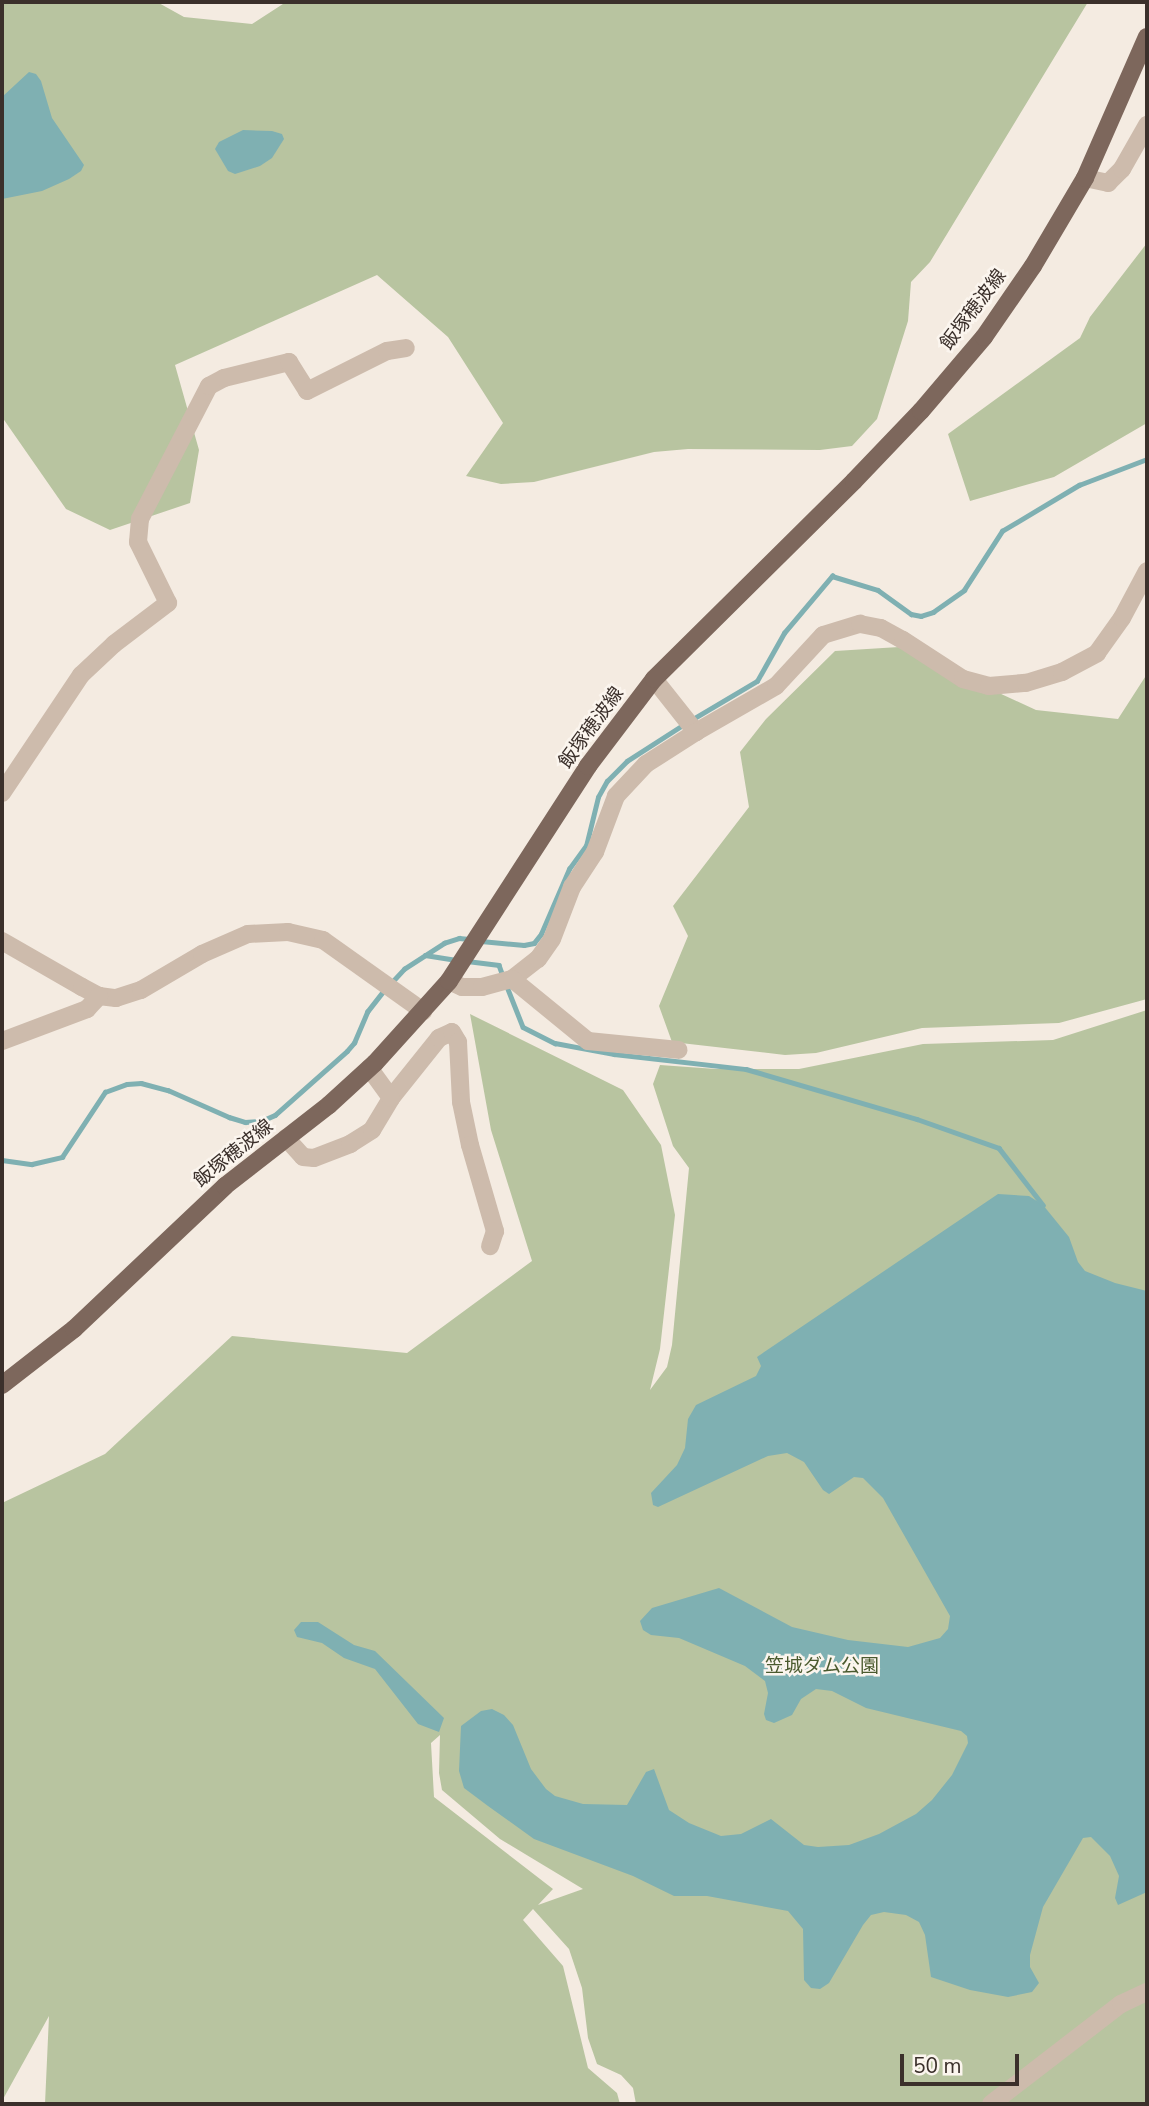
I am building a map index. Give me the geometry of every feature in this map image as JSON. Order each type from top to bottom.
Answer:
[{"type":"main road","name":"飯塚穂波線","points":[[2,1385],[74,1329],[225,1186],[369,1068],[449,981],[588,766],[654,680],[854,481],[966,358],[1033,265],[1085,178],[1147,37]]},
{"type":"street","points":[[1085,178],[1108,183],[1122,169],[1147,125]]},
{"type":"street","points":[[2,793],[81,675],[114,644],[169,603],[138,542],[140,519],[209,386],[224,378],[289,362],[307,391],[387,351],[405,348]]},
{"type":"street","points":[[449,981],[462,986],[482,987],[512,979],[538,959],[552,939],[572,887],[595,852],[616,796],[646,764],[776,686],[823,635],[860,624],[881,628],[963,679],[989,686],[1026,682],[1062,672],[1097,653],[1122,618],[1147,571]]},
{"type":"street","points":[[654,680],[696,732]]},
{"type":"street","points":[[2,941],[99,996],[116,998],[141,990],[202,954],[248,934],[288,932],[323,940],[423,1011]]},
{"type":"street","points":[[512,979],[587,1041],[679,1050]]},
{"type":"street","points":[[2,1041],[87,1009],[99,996]]},
{"type":"street","points":[[286,1138],[303,1157],[314,1158],[351,1144],[372,1130],[391,1098],[439,1038],[452,1032],[458,1042],[461,1102],[470,1145],[495,1231],[490,1246]]},
{"type":"street","points":[[369,1068],[391,1098]]},
{"type":"street","points":[[991,2104],[1121,2004],[1147,1992]]},
{"type":"green space","points":[[2,2],[157,2],[184,17],[252,24],[286,2],[1088,2],[930,262],[911,282],[908,321],[877,419],[852,446],[820,450],[688,449],[654,452],[534,482],[501,484],[466,476],[503,423],[448,337],[377,275],[175,365],[199,450],[190,503],[110,530],[66,509],[2,417]]},
{"type":"green space","points":[[1147,243],[1147,423],[1054,477],[970,501],[948,434],[1080,338],[1090,317]]},
{"type":"green space","points":[[899,647],[1036,710],[1118,719],[1147,674],[1147,999],[1059,1023],[922,1028],[816,1053],[785,1055],[672,1042],[659,1006],[688,936],[673,906],[749,807],[740,752],[766,719],[835,651]]},
{"type":"green space","name":"笠城ダム公園","points":[[1147,1010],[1147,2104],[636,2104],[633,2088],[621,2075],[597,2064],[588,2038],[582,1988],[569,1949],[533,1909],[523,1920],[563,1966],[588,2068],[617,2093],[620,2104],[45,2104],[49,2016],[2,2101],[2,1503],[105,1454],[232,1336],[407,1353],[532,1261],[491,1130],[470,1014],[623,1090],[661,1145],[675,1215],[660,1349],[650,1390],[667,1367],[672,1345],[689,1168],[673,1146],[653,1084],[660,1065],[716,1069],[799,1069],[923,1044],[1053,1040]],"holes":[[[440,1735],[439,1773],[442,1790],[500,1839],[583,1889],[538,1905],[553,1889],[434,1797],[431,1743]]]},
{"type":"water","points":[[29,72],[36,74],[41,81],[52,118],[84,165],[81,171],[69,179],[42,191],[2,199],[2,97]]},
{"type":"water","points":[[243,130],[272,131],[282,134],[284,139],[272,158],[260,166],[235,174],[228,171],[215,149],[219,142]]},
{"type":"water","points":[[998,1194],[1029,1196],[1043,1205],[1069,1237],[1078,1262],[1085,1271],[1115,1283],[1147,1291],[1147,1892],[1118,1905],[1115,1898],[1119,1876],[1110,1856],[1091,1837],[1083,1838],[1043,1907],[1030,1955],[1030,1967],[1039,1983],[1032,1992],[1008,1997],[970,1990],[931,1977],[925,1935],[919,1922],[906,1915],[884,1912],[871,1915],[863,1925],[829,1983],[820,1989],[811,1988],[804,1980],[803,1929],[788,1911],[707,1896],[674,1896],[633,1876],[534,1839],[488,1806],[464,1788],[459,1771],[461,1726],[481,1711],[492,1709],[504,1715],[513,1725],[531,1769],[546,1789],[555,1796],[583,1804],[627,1805],[646,1772],[654,1769],[669,1810],[689,1823],[721,1836],[741,1834],[771,1819],[804,1845],[849,1845],[879,1834],[916,1814],[932,1800],[952,1775],[968,1743],[967,1736],[961,1731],[866,1708],[832,1691],[816,1689],[801,1699],[792,1715],[774,1723],[766,1720],[764,1714],[768,1693],[765,1681],[745,1666],[679,1638],[651,1635],[643,1630],[640,1621],[652,1608],[719,1588],[792,1627],[848,1640],[908,1647],[940,1638],[948,1629],[950,1616],[883,1498],[863,1478],[854,1477],[829,1494],[823,1490],[804,1462],[787,1453],[768,1456],[658,1507],[653,1505],[651,1493],[677,1465],[685,1448],[688,1419],[696,1405],[756,1376],[761,1366],[757,1357]]},
{"type":"water","points":[[301,1622],[318,1622],[354,1645],[375,1651],[444,1718],[439,1732],[418,1724],[375,1669],[344,1658],[322,1643],[297,1637],[294,1630]]},
{"type":"waterway","points":[[693,719],[757,681],[784,633],[832,576],[878,590],[911,614],[921,616],[933,612],[964,590],[1002,531],[1079,485],[1147,459]]},
{"type":"waterway","points":[[481,941],[524,945],[534,943],[541,934],[569,869],[586,846],[598,797],[607,781],[627,761],[686,723]]},
{"type":"waterway","points":[[391,983],[404,969],[444,943],[459,938],[469,939]]},
{"type":"waterway","points":[[425,955],[458,960]]},
{"type":"waterway","points":[[467,961],[499,965],[503,976]]},
{"type":"waterway","points":[[506,984],[523,1027],[555,1043],[614,1054],[746,1069],[917,1119],[999,1148],[1043,1205]]},
{"type":"waterway","points":[[2,1160],[32,1164],[62,1157],[105,1092],[127,1084],[141,1083],[168,1090],[245,1122],[261,1121],[275,1115],[354,1043],[367,1012],[385,989]]}]
